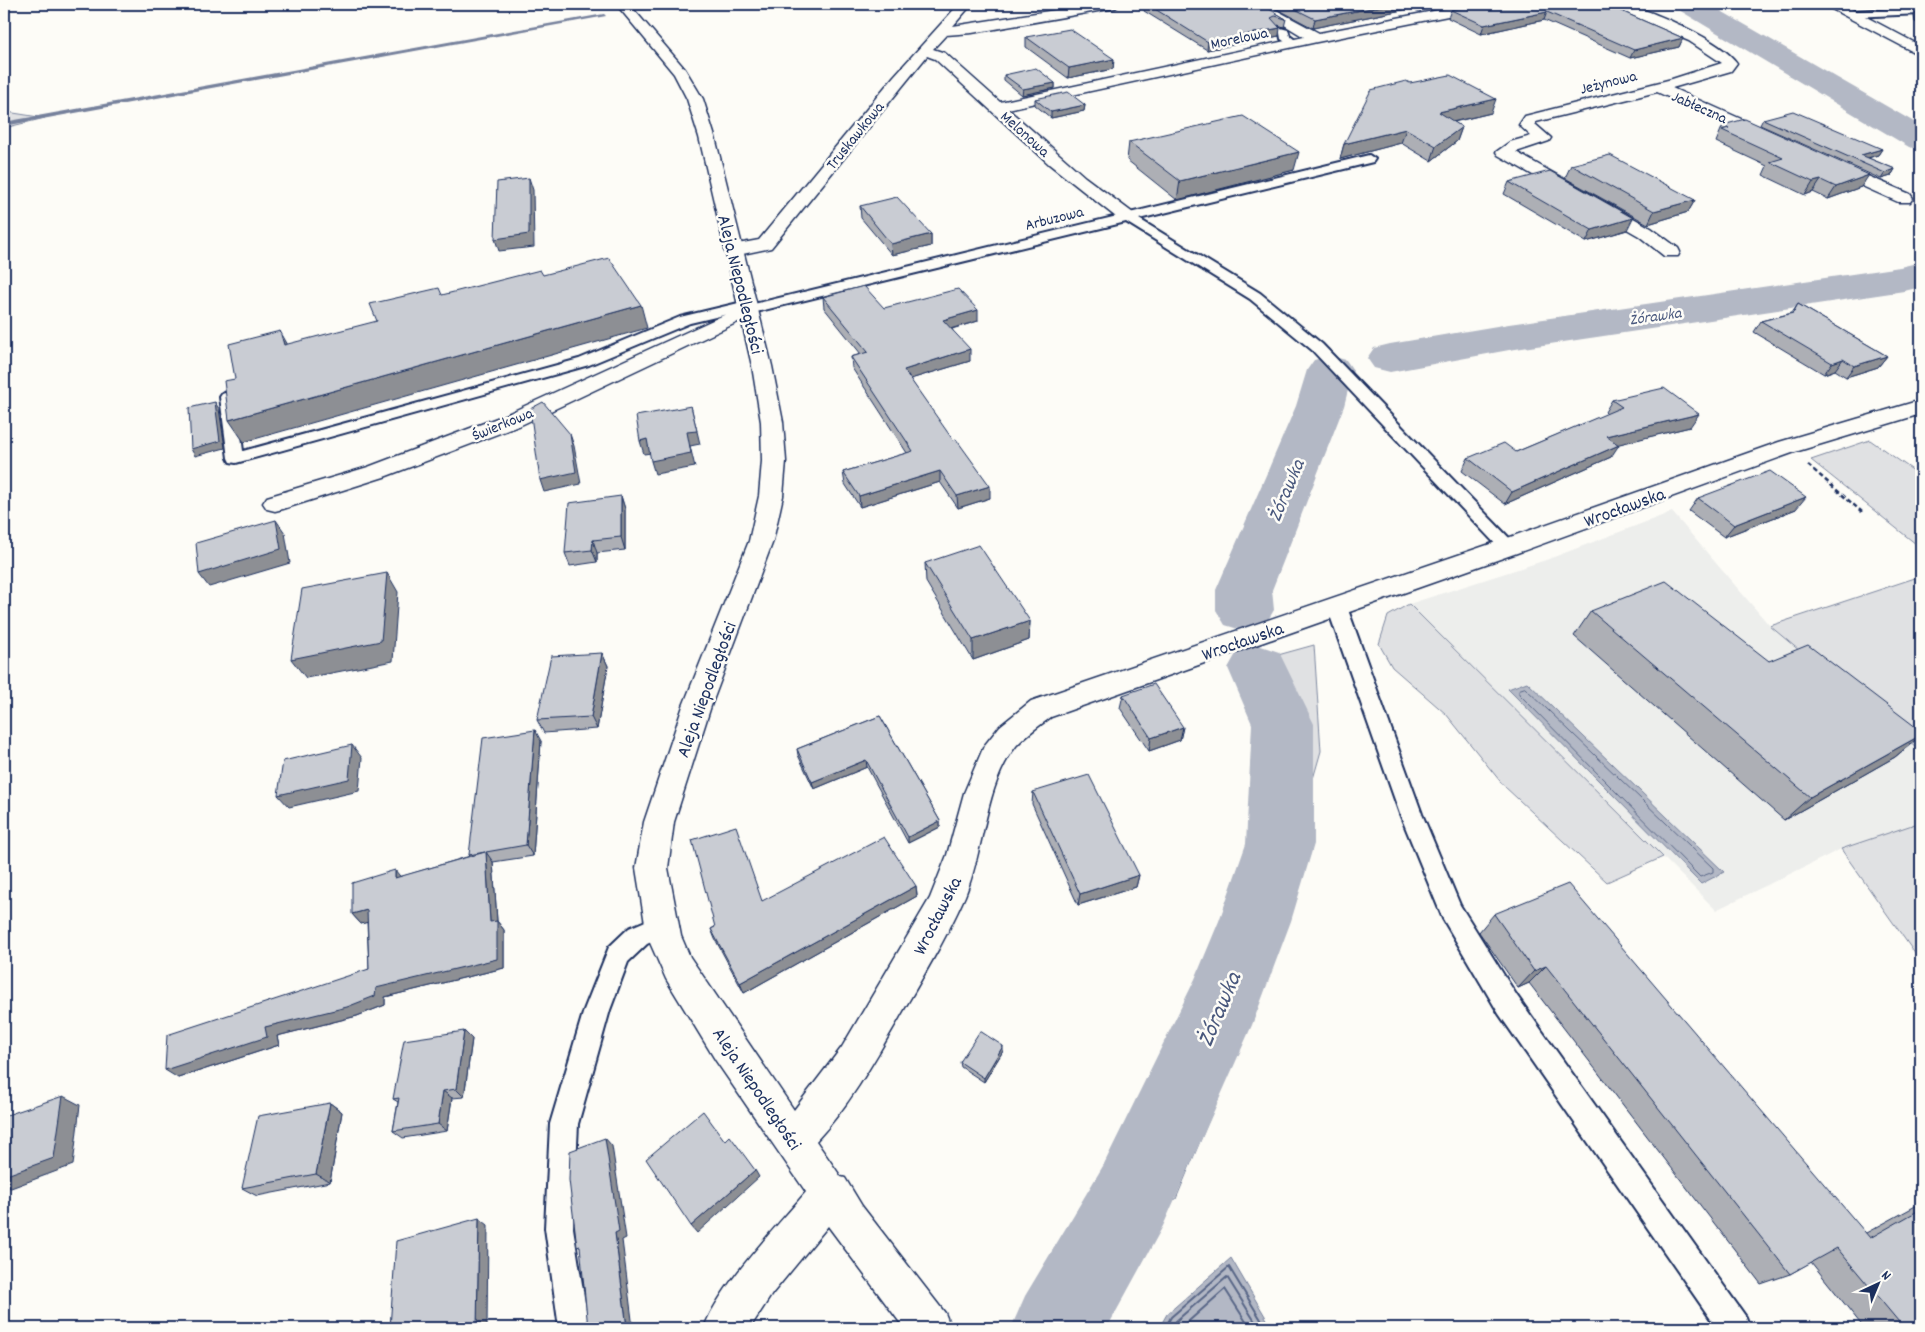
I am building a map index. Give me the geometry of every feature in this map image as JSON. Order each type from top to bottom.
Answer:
[{"type":"street","name":"Aleja Niepodległości","points":[[622,4],[680,72],[695,99],[707,137],[772,422],[774,462],[771,496],[761,541],[697,706],[659,822],[652,868],[662,925],[678,968],[792,1140],[831,1192],[848,1220],[930,1328]]},
{"type":"street","name":"Truskawkowa","points":[[733,250],[765,244],[899,79],[966,4]]},
{"type":"street","points":[[942,31],[972,29],[1115,4]]},
{"type":"street","points":[[1256,4],[1317,38]]},
{"type":"street","name":"Morelowa","points":[[998,107],[1317,38],[1488,4]]},
{"type":"street","name":"Jeżynowa","points":[[1613,4],[1707,45],[1725,56],[1730,63],[1726,68],[1660,88],[1640,91],[1530,119],[1527,125],[1543,138],[1516,145],[1504,152],[1645,232],[1671,252]]},
{"type":"street","points":[[1833,4],[1921,52]]},
{"type":"street","name":"Melonowa","points":[[925,51],[940,56],[1104,200],[1127,217]]},
{"type":"street","name":"Jabłeczna","points":[[1660,88],[1787,145]]},
{"type":"street","points":[[1814,157],[1904,198]]},
{"type":"street","name":"Świerkowa","points":[[275,503],[376,472],[513,420],[747,308]]},
{"type":"street","name":"Wrocławska","points":[[792,1140],[817,1116],[846,1075],[949,894],[963,861],[980,788],[990,762],[1006,738],[1041,709],[1508,548],[1787,447],[1921,407]]},
{"type":"street","points":[[725,1328],[758,1280],[831,1192]]},
{"type":"lane","points":[[1852,14],[1921,11]]},
{"type":"lane","points":[[1276,28],[1284,32],[1285,38],[1294,43]]},
{"type":"lane","name":"Arbuzowa","points":[[228,392],[236,458],[584,362],[685,320],[747,308],[1369,159]]},
{"type":"lane","points":[[1127,217],[1254,296],[1317,347],[1508,548]]},
{"type":"lane","points":[[1337,607],[1411,814],[1451,911],[1508,1005],[1735,1328]]},
{"type":"lane","points":[[574,1328],[559,1228],[564,1124],[597,1010],[618,955],[638,936],[662,925]]},
{"type":"path","points":[[1787,447],[1862,512]]},
{"type":"shaded area","points":[[4,113],[45,118],[4,128]]},
{"type":"shaded area","points":[[1870,440],[1921,476],[1921,548],[1811,460]]},
{"type":"shaded area","points":[[1672,512],[1770,626],[1921,752],[1921,822],[1841,849],[1716,910],[1409,604],[1546,560]]},
{"type":"shaded area","points":[[1921,576],[1921,752],[1770,626]]},
{"type":"shaded area","points":[[1409,604],[1663,857],[1607,882],[1504,786],[1446,714],[1392,667],[1379,644],[1388,616]]},
{"type":"shaded area","points":[[1314,645],[1321,751],[1303,814],[1261,995],[1176,1199],[1145,1208],[1145,1199],[1170,1153],[1249,982],[1289,830],[1284,706],[1278,655]]},
{"type":"shaded area","points":[[1921,822],[1921,962],[1841,849]]},
{"type":"water","points":[[1527,682],[1724,872],[1701,884],[1508,689]]},
{"type":"water","points":[[1231,1258],[1272,1328],[1159,1328],[1167,1314]]},
{"type":"building","points":[[1147,4],[1261,4],[1286,19],[1275,16],[1271,18],[1280,28],[1208,42]]},
{"type":"building","points":[[1285,4],[1392,4],[1315,19]]},
{"type":"building","points":[[1480,4],[1605,4],[1683,38],[1634,50],[1547,12],[1484,25],[1451,10]]},
{"type":"building","points":[[1070,29],[1114,59],[1069,68],[1026,37]]},
{"type":"building","points":[[1036,68],[1055,83],[1023,89],[1004,75]]},
{"type":"building","points":[[1450,75],[1496,99],[1439,112],[1462,127],[1436,146],[1406,129],[1344,144],[1371,90],[1406,81],[1410,83]]},
{"type":"building","points":[[1068,92],[1085,105],[1051,112],[1035,99]]},
{"type":"building","points":[[1793,111],[1882,149],[1861,155],[1895,169],[1885,173],[1763,119]]},
{"type":"building","points":[[1243,116],[1299,152],[1180,181],[1129,142]]},
{"type":"building","points":[[1745,119],[1869,175],[1836,187],[1821,180],[1813,182],[1770,162],[1783,158],[1722,130],[1729,128],[1723,125]]},
{"type":"building","points":[[1610,155],[1695,200],[1654,211],[1571,165]]},
{"type":"building","points":[[1550,171],[1633,218],[1592,230],[1509,182]]},
{"type":"building","points":[[529,178],[529,234],[495,239],[497,182]]},
{"type":"building","points":[[897,197],[931,234],[891,244],[860,206]]},
{"type":"building","points":[[609,258],[641,305],[229,420],[224,381],[235,379],[229,344],[280,331],[284,345],[377,321],[370,304],[439,288],[442,295],[540,270],[543,275]]},
{"type":"building","points":[[864,286],[884,308],[958,289],[978,310],[943,320],[970,349],[904,370],[953,440],[956,439],[990,486],[957,496],[940,471],[859,496],[843,472],[913,451],[851,357],[868,352],[823,297]]},
{"type":"building","points":[[1798,304],[1887,356],[1854,366],[1843,359],[1832,363],[1761,321],[1793,313]]},
{"type":"building","points":[[1664,388],[1699,414],[1606,436],[1619,445],[1512,492],[1468,458],[1504,443],[1516,452],[1622,407],[1612,400]]},
{"type":"building","points":[[215,402],[220,441],[191,449],[189,408]]},
{"type":"building","points":[[543,402],[570,434],[576,472],[540,480],[530,409]]},
{"type":"building","points":[[691,406],[697,431],[687,432],[691,453],[651,461],[647,439],[640,441],[636,416]]},
{"type":"building","points":[[1770,471],[1806,497],[1734,525],[1698,498]]},
{"type":"building","points":[[621,496],[621,537],[593,540],[592,550],[565,553],[569,503]]},
{"type":"building","points":[[276,520],[281,549],[199,574],[196,543]]},
{"type":"building","points":[[979,545],[1030,621],[973,640],[925,563]]},
{"type":"building","points":[[387,573],[381,641],[291,659],[302,589]]},
{"type":"building","points":[[1666,581],[1769,661],[1808,645],[1921,731],[1921,735],[1810,797],[1591,611]]},
{"type":"building","points":[[602,653],[591,717],[537,720],[551,656]]},
{"type":"building","points":[[1154,684],[1183,727],[1151,738],[1123,695]]},
{"type":"building","points":[[880,716],[940,821],[908,837],[866,760],[812,782],[797,749]]},
{"type":"building","points":[[535,730],[526,845],[486,852],[490,922],[497,921],[497,959],[376,988],[375,996],[347,1007],[265,1027],[267,1037],[165,1070],[167,1035],[369,969],[367,910],[352,914],[352,883],[395,870],[395,878],[485,852],[469,855],[483,738]]},
{"type":"building","points":[[352,745],[349,779],[278,795],[283,761]]},
{"type":"building","points":[[1089,775],[1139,875],[1080,894],[1033,792]]},
{"type":"building","points":[[736,826],[762,901],[884,837],[916,886],[740,983],[711,929],[715,927],[692,840]]},
{"type":"building","points":[[1568,884],[1870,1238],[1921,1209],[1921,1328],[1904,1328],[1837,1248],[1790,1274],[1546,966],[1534,971],[1494,914]]},
{"type":"building","points":[[464,1031],[456,1089],[443,1091],[438,1124],[393,1131],[399,1098],[393,1099],[404,1040]]},
{"type":"building","points":[[980,1031],[1003,1046],[984,1078],[960,1062]]},
{"type":"building","points":[[63,1096],[54,1158],[4,1176],[4,1116]]},
{"type":"building","points":[[330,1103],[316,1174],[242,1188],[258,1116]]},
{"type":"building","points":[[703,1111],[725,1141],[730,1136],[755,1170],[691,1226],[646,1159]]},
{"type":"building","points":[[605,1138],[619,1231],[615,1233],[627,1328],[588,1328],[580,1246],[577,1247],[569,1180],[570,1151]]},
{"type":"building","points":[[479,1218],[477,1328],[390,1328],[396,1241]]},
{"type":"waterway","points":[[642,9],[670,4]]},
{"type":"waterway","name":"Żórawka","points":[[1689,4],[1921,140]]},
{"type":"waterway","points":[[4,124],[604,15]]},
{"type":"waterway","name":"Żórawka","points":[[1390,358],[1509,337],[1904,279],[1921,274]]},
{"type":"waterway","name":"Żórawka","points":[[1245,610],[1244,590],[1320,406],[1330,370]]},
{"type":"waterway","name":"Żórawka","points":[[1057,1328],[1133,1196],[1225,999],[1255,921],[1280,844],[1283,724],[1258,668]]}]
